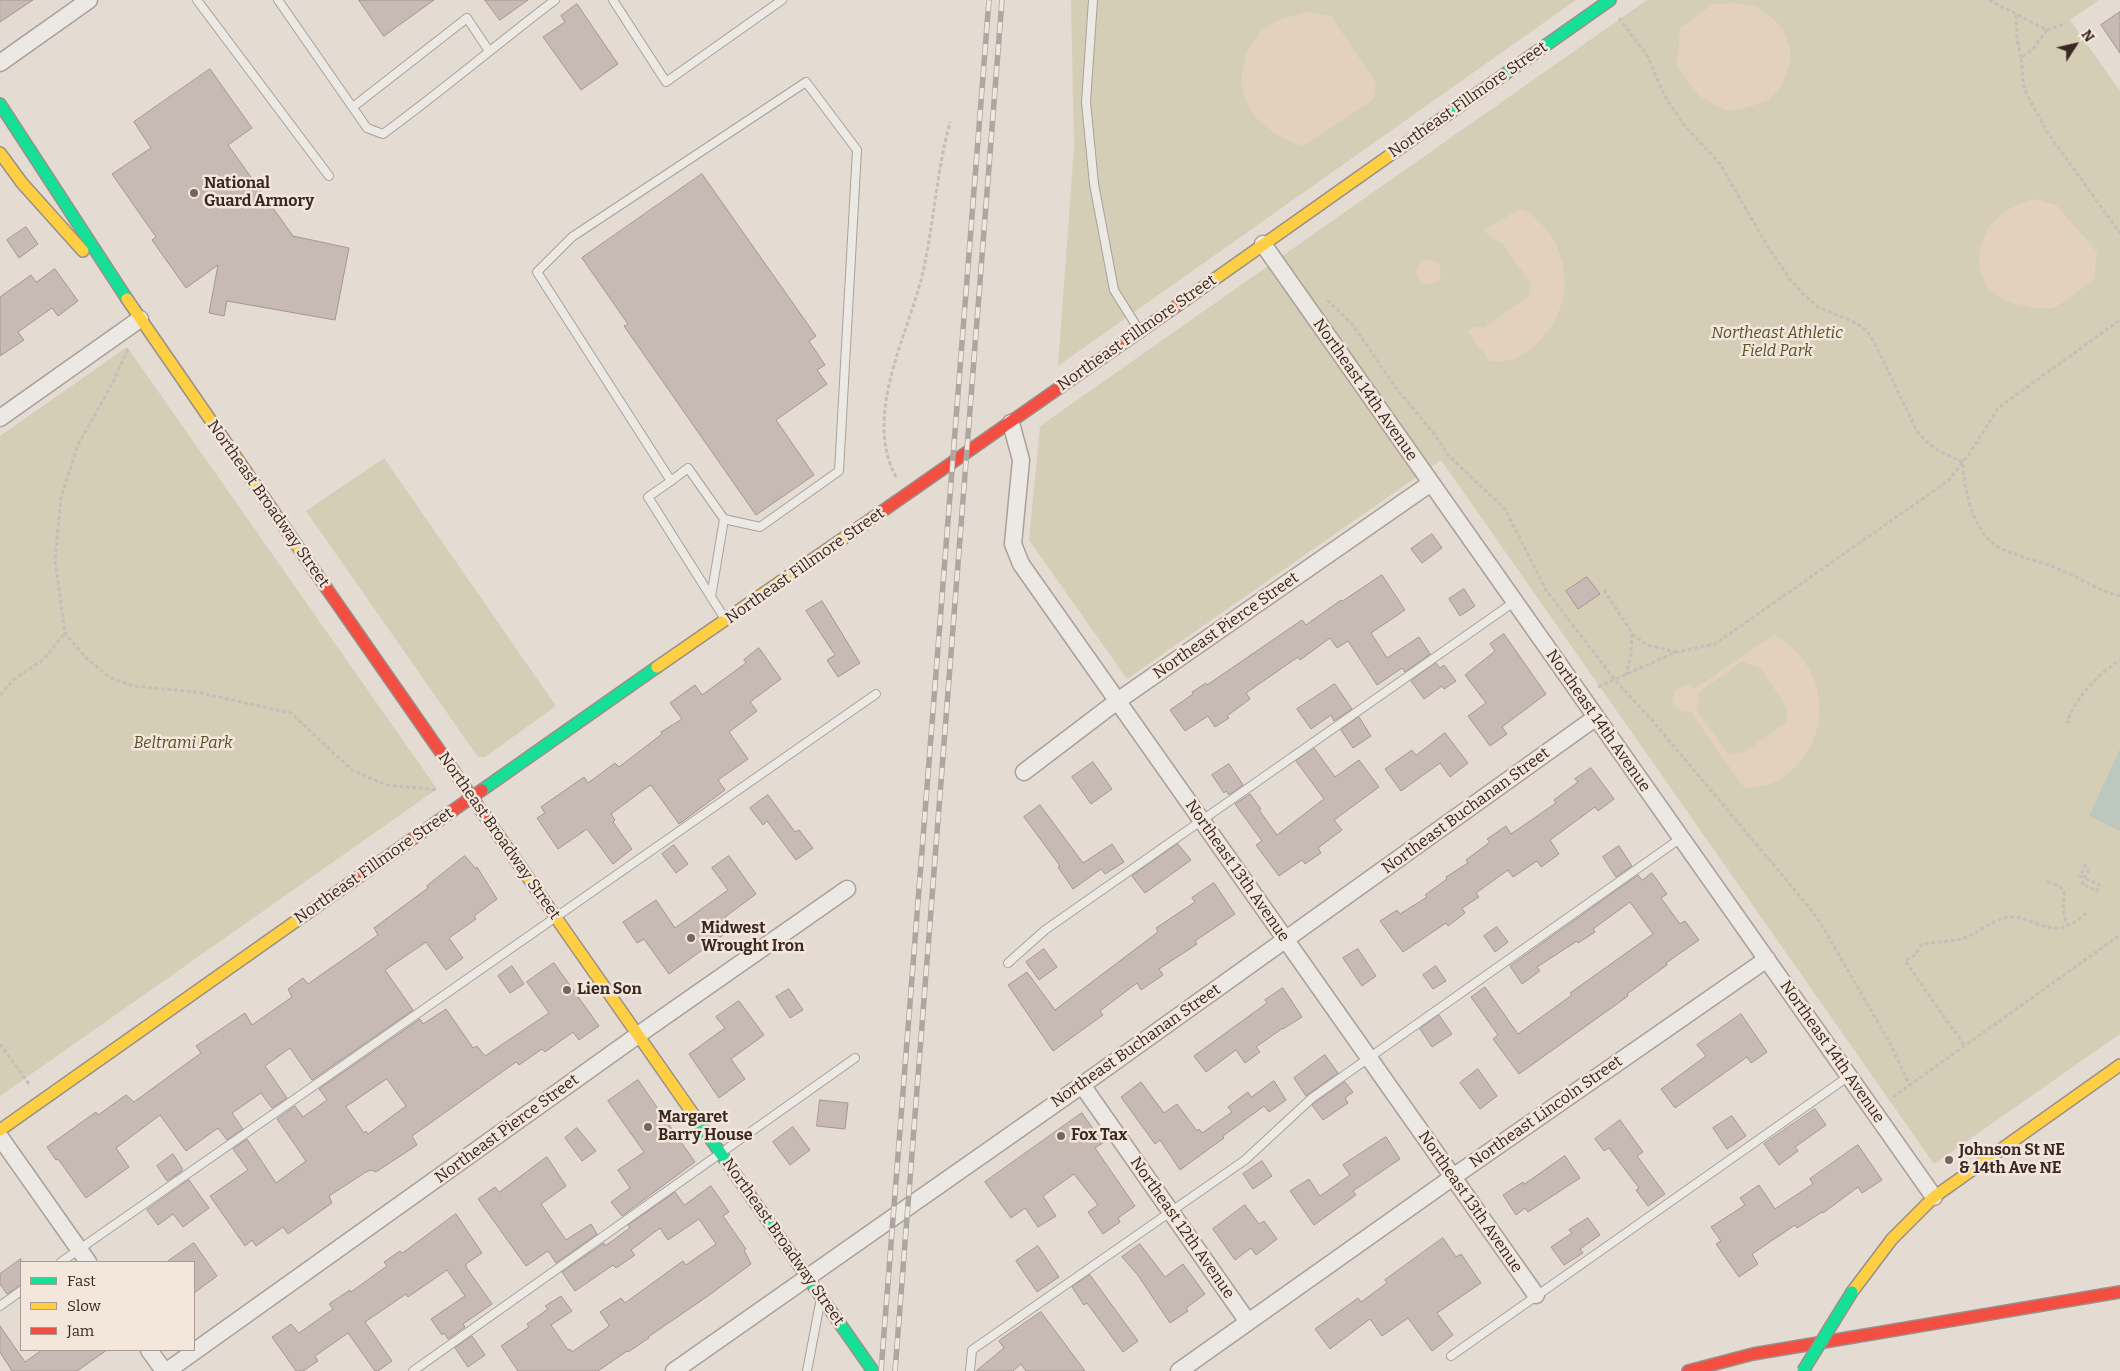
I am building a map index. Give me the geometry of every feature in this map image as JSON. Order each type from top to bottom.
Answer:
[{"type":"main road","name":"Northeast Fillmore Street","points":[[0,1130],[471,797],[906,496],[1610,0]]},
{"type":"main road","name":"Northeast Broadway Street","points":[[0,104],[140,319],[471,797],[873,1371]]},
{"type":"main road","name":"Northeast Broadway Street","points":[[0,153],[22,183],[127,300]]},
{"type":"main road","points":[[1803,1371],[1852,1292],[1892,1240],[1934,1197],[2120,1065]]},
{"type":"main road","points":[[1688,1371],[1752,1354],[2120,1292]]},
{"type":"street","points":[[0,63],[89,0]]},
{"type":"street","name":"Northeast 14th Avenue","points":[[1263,244],[1934,1197]]},
{"type":"street","points":[[0,418],[140,319]]},
{"type":"street","name":"Northeast 13th Avenue","points":[[1010,423],[1021,460],[1013,544],[1020,564],[1536,1295]]},
{"type":"street","name":"Northeast Pierce Street","points":[[1024,772],[1116,702],[1431,483]]},
{"type":"street","name":"Northeast Buchanan Street","points":[[674,1371],[1082,1085],[1595,718]]},
{"type":"street","name":"Northeast Pierce Street","points":[[195,1350],[638,1035],[847,889]]},
{"type":"street","name":"Northeast Lincoln Street","points":[[1179,1371],[1453,1177],[1767,959]]},
{"type":"street","name":"Northeast 12th Avenue","points":[[1082,1085],[1248,1322]]},
{"type":"street","points":[[0,1136],[84,1256]]},
{"type":"street","points":[[150,1351],[166,1371]]},
{"type":"street","name":"Northeast Pierce Street","points":[[166,1371],[194,1351]]},
{"type":"lane","points":[[197,0],[329,176]]},
{"type":"lane","points":[[278,0],[367,128],[383,134],[468,71],[490,51],[555,0]]},
{"type":"lane","points":[[614,0],[666,82],[782,0]]},
{"type":"lane","points":[[1093,0],[1086,102],[1094,184],[1114,290],[1140,331]]},
{"type":"lane","points":[[353,107],[467,18],[490,51]]},
{"type":"lane","points":[[671,481],[537,272],[572,237],[806,82],[857,150],[839,471],[760,527],[724,519],[688,468],[671,481],[648,497],[726,621]]},
{"type":"lane","points":[[711,597],[724,519]]},
{"type":"lane","points":[[1008,963],[1045,930],[1514,602]]},
{"type":"lane","points":[[65,1261],[84,1256],[556,917],[876,694]]},
{"type":"lane","points":[[970,1371],[972,1350],[1172,1213],[1245,1160],[1312,1098],[1681,838]]},
{"type":"lane","points":[[413,1371],[856,1058]]},
{"type":"lane","points":[[1451,1356],[1849,1076]]},
{"type":"lane","points":[[0,1306],[20,1291]]},
{"type":"lane","points":[[807,1371],[821,1296]]},
{"type":"path","points":[[1989,0],[2048,30]]},
{"type":"path","points":[[2016,15],[2017,39],[2024,89],[2047,132],[2120,233]]},
{"type":"path","points":[[1619,18],[1647,55],[1664,95],[1685,126],[1720,164],[1768,247],[1790,279],[1818,307],[1854,322],[1866,330],[1874,342],[1917,431],[1924,441],[1963,462]]},
{"type":"path","points":[[2020,58],[2032,50],[2048,30],[2066,23]]},
{"type":"path","points":[[906,496],[888,462],[885,431],[887,404],[893,368],[922,274],[941,156],[950,122]]},
{"type":"path","points":[[1327,300],[1352,324],[1397,389],[1435,435],[1449,456],[1505,510],[1546,590],[1615,680],[1651,719],[1809,907],[1824,928],[1892,1047],[1909,1084]]},
{"type":"path","points":[[1598,687],[1676,652],[1715,644],[1948,481],[1963,462],[1998,408],[2120,320]]},
{"type":"path","points":[[129,346],[114,380],[78,445],[61,497],[55,560],[65,633],[85,657],[108,677],[134,686],[196,692],[290,713],[352,770],[387,785],[438,790]]},
{"type":"path","points":[[1963,462],[1963,481],[1968,499],[1978,523],[1988,539],[2001,549],[2056,568],[2109,593],[2120,596]]},
{"type":"path","points":[[1604,590],[1632,633],[1647,645],[1676,652]]},
{"type":"path","points":[[0,695],[13,680],[44,659],[65,633]]},
{"type":"path","points":[[1626,675],[1631,654],[1632,633]]},
{"type":"path","points":[[2070,724],[2067,721],[2072,710],[2093,681],[2120,660]]},
{"type":"path","points":[[2086,864],[2080,876],[2100,885],[2097,891],[2082,884],[2089,869]]},
{"type":"path","points":[[2047,882],[2058,885],[2066,895],[2064,913],[2068,926]]},
{"type":"path","points":[[1964,1045],[1904,961],[1915,955],[1922,944],[1955,940],[1969,936],[1994,921],[2009,917],[2021,918],[2050,928],[2062,929],[2075,923],[2087,912]]},
{"type":"path","points":[[1893,1097],[2120,936]]},
{"type":"path","points":[[0,1044],[41,1101]]},
{"type":"green space","points":[[1071,0],[1576,0],[1058,366],[1074,148]]},
{"type":"green space","name":"Northeast Athletic Field Park","points":[[1647,0],[2099,0],[2070,20],[2120,91],[2120,1034],[1934,1164],[1441,460],[1127,679],[1029,540],[1040,426]]},
{"type":"green space","name":"Beltrami Park","points":[[127,347],[437,789],[0,1096],[0,436]]},
{"type":"green space","points":[[384,458],[556,706],[485,757],[478,757],[306,511]]},
{"type":"sand","points":[[1735,3],[1756,7],[1774,19],[1784,31],[1790,48],[1790,62],[1781,87],[1768,100],[1746,108],[1727,111],[1699,96],[1677,66],[1680,28],[1713,4]]},
{"type":"sand","points":[[1307,12],[1331,16],[1376,83],[1373,100],[1303,146],[1288,140],[1263,125],[1247,103],[1243,89],[1242,74],[1245,58],[1260,33],[1276,21]]},
{"type":"sand","points":[[2035,199],[2056,205],[2097,252],[2094,280],[2061,304],[2048,309],[2021,305],[2001,298],[1987,285],[1980,268],[1981,247],[1985,233],[1990,226],[2010,208]]},
{"type":"sand","points":[[1520,209],[1529,213],[1540,222],[1557,247],[1565,277],[1561,307],[1545,334],[1534,346],[1513,359],[1489,361],[1467,331],[1476,326],[1484,328],[1529,296],[1531,284],[1502,243],[1492,238],[1483,230]]},
{"type":"sand","points":[[1429,260],[1434,261],[1440,267],[1440,277],[1434,283],[1429,284],[1424,283],[1418,277],[1417,272],[1418,267],[1424,261]]},
{"type":"sand","points":[[1774,635],[1790,646],[1802,659],[1812,674],[1818,691],[1820,708],[1818,725],[1812,743],[1802,759],[1785,776],[1770,784],[1746,788],[1690,711],[1683,711],[1674,706],[1672,701],[1674,691],[1686,685],[1694,689]],"holes":[[[1742,661],[1761,669],[1787,708],[1786,723],[1742,754],[1733,752],[1728,754],[1696,709],[1699,698],[1698,693]]]},
{"type":"shaded area","points":[[2120,749],[2120,831],[2089,816]]},
{"type":"building","points":[[0,0],[33,0],[0,22]]},
{"type":"building","points":[[359,0],[434,0],[384,36]]},
{"type":"building","points":[[485,0],[528,0],[500,20]]},
{"type":"building","points":[[577,4],[618,64],[581,90],[543,37],[565,22],[561,16]]},
{"type":"building","points":[[2120,12],[2120,53],[2101,25]]},
{"type":"building","name":"National Guard Armory","points":[[210,69],[252,128],[228,145],[293,236],[349,248],[335,320],[227,301],[224,316],[209,313],[218,265],[186,288],[152,240],[156,237],[112,174],[151,148],[134,122]]},
{"type":"building","points":[[702,174],[816,336],[809,341],[825,365],[817,370],[827,384],[776,420],[814,475],[756,515],[624,326],[628,324],[582,258]]},
{"type":"building","points":[[26,227],[38,244],[19,258],[7,240]]},
{"type":"building","points":[[55,269],[78,301],[58,316],[52,308],[18,332],[24,340],[0,356],[0,297],[31,275],[36,282]]},
{"type":"building","points":[[1432,534],[1442,548],[1422,563],[1411,549]]},
{"type":"building","points":[[1382,575],[1405,610],[1371,633],[1387,658],[1419,637],[1430,654],[1405,672],[1402,668],[1377,685],[1348,641],[1337,648],[1330,638],[1300,660],[1298,657],[1246,693],[1250,699],[1227,716],[1229,718],[1215,727],[1208,716],[1185,731],[1170,710],[1193,694],[1192,692],[1206,683],[1207,685],[1302,620],[1306,625],[1341,600]]},
{"type":"building","points":[[1587,577],[1600,594],[1578,609],[1566,591]]},
{"type":"building","points":[[1464,589],[1475,606],[1460,616],[1449,599]]},
{"type":"building","points":[[822,601],[860,663],[838,677],[827,660],[835,655],[806,611]]},
{"type":"building","points":[[1504,634],[1546,694],[1502,727],[1507,734],[1490,746],[1468,716],[1486,703],[1465,675],[1495,651],[1490,644]]},
{"type":"building","points":[[759,648],[781,679],[750,702],[757,711],[729,732],[748,759],[718,780],[725,790],[679,824],[651,785],[646,788],[611,814],[615,820],[613,822],[632,849],[613,864],[587,829],[558,849],[537,818],[545,813],[541,807],[584,777],[588,783],[615,763],[619,767],[662,734],[661,732],[682,719],[670,703],[695,685],[702,695],[746,663],[744,660]]},
{"type":"building","points":[[1436,663],[1440,668],[1444,665],[1456,681],[1444,689],[1442,686],[1424,699],[1411,681]]},
{"type":"building","points":[[1335,684],[1352,709],[1334,721],[1331,715],[1311,729],[1297,709]]},
{"type":"building","points":[[1359,717],[1371,736],[1353,748],[1341,730]]},
{"type":"building","points":[[1445,733],[1468,763],[1450,777],[1440,763],[1401,791],[1385,769],[1412,750],[1416,755]]},
{"type":"building","points":[[1314,748],[1335,777],[1359,760],[1379,787],[1334,820],[1342,830],[1318,848],[1321,853],[1305,864],[1302,860],[1279,876],[1256,845],[1262,841],[1235,804],[1250,794],[1277,835],[1324,799],[1296,761]]},
{"type":"building","points":[[1093,762],[1112,789],[1091,804],[1072,777]]},
{"type":"building","points":[[1229,764],[1243,785],[1229,795],[1226,791],[1224,793],[1212,775]]},
{"type":"building","points":[[1591,768],[1614,799],[1598,811],[1595,807],[1550,840],[1559,854],[1541,867],[1537,861],[1513,877],[1508,870],[1476,893],[1479,897],[1462,908],[1465,913],[1448,926],[1446,923],[1403,952],[1380,921],[1397,910],[1400,914],[1427,897],[1425,895],[1447,879],[1446,877],[1468,863],[1466,860],[1490,842],[1487,839],[1506,826],[1511,834],[1556,803],[1554,800],[1578,782],[1575,779]]},
{"type":"building","points":[[768,795],[795,832],[799,830],[813,848],[796,860],[767,821],[763,825],[750,808]]},
{"type":"building","points":[[1040,805],[1083,863],[1112,844],[1124,862],[1105,874],[1101,869],[1073,889],[1058,867],[1060,866],[1024,817]]},
{"type":"building","points":[[1178,844],[1191,860],[1145,893],[1132,876]]},
{"type":"building","points":[[674,845],[688,864],[676,873],[662,854]]},
{"type":"building","points":[[1619,846],[1632,866],[1616,877],[1603,857]]},
{"type":"building","points":[[465,856],[476,869],[477,867],[497,899],[474,916],[476,919],[449,938],[463,958],[446,970],[426,942],[385,970],[413,1010],[312,1080],[290,1048],[265,1066],[287,1098],[272,1108],[261,1093],[232,1113],[243,1129],[227,1140],[218,1128],[186,1151],[160,1115],[116,1148],[129,1167],[86,1198],[47,1147],[96,1112],[98,1115],[126,1095],[134,1102],[201,1053],[196,1046],[245,1013],[252,1025],[292,997],[288,989],[303,978],[308,984],[378,935],[374,928],[428,888],[427,886]]},
{"type":"building","points":[[729,856],[756,894],[725,917],[733,928],[669,974],[644,939],[637,943],[623,922],[656,900],[675,928],[728,890],[712,868]]},
{"type":"building","points":[[1652,873],[1667,894],[1661,898],[1680,924],[1685,921],[1699,940],[1666,963],[1667,965],[1627,994],[1628,996],[1519,1074],[1493,1039],[1498,1035],[1471,997],[1485,987],[1518,1034],[1572,995],[1570,993],[1653,934],[1630,902],[1593,929],[1595,932],[1578,943],[1577,941],[1537,967],[1540,971],[1522,984],[1510,966],[1638,875],[1642,880]]},
{"type":"building","points":[[1214,883],[1235,914],[1195,941],[1197,944],[1159,969],[1163,975],[1141,990],[1137,983],[1100,1011],[1103,1015],[1053,1051],[1008,985],[1027,972],[1055,1010],[1158,932],[1156,928],[1195,902],[1192,898]]},
{"type":"building","points":[[1497,927],[1508,942],[1495,952],[1484,936]]},
{"type":"building","points":[[1044,949],[1057,967],[1039,980],[1026,962]]},
{"type":"building","points":[[1358,949],[1376,976],[1362,986],[1343,958]]},
{"type":"building","points":[[554,963],[599,1026],[579,1040],[573,1032],[545,1052],[542,1049],[519,1065],[516,1062],[412,1136],[417,1145],[376,1172],[371,1170],[366,1172],[329,1196],[332,1203],[288,1234],[283,1227],[256,1246],[252,1240],[245,1246],[210,1196],[248,1170],[233,1149],[247,1139],[276,1183],[306,1161],[277,1119],[295,1106],[303,1117],[327,1100],[319,1089],[420,1019],[423,1024],[446,1009],[473,1048],[477,1046],[485,1056],[549,1013],[527,982]],"holes":[[[387,1079],[406,1106],[368,1134],[366,1131],[364,1133],[346,1107]]]},
{"type":"building","points":[[512,966],[524,984],[510,993],[498,976]]},
{"type":"building","points":[[1436,966],[1446,981],[1433,989],[1423,975]]},
{"type":"building","points":[[1283,988],[1302,1017],[1256,1047],[1260,1052],[1245,1063],[1236,1050],[1206,1072],[1194,1056],[1267,1003],[1265,1000]]},
{"type":"building","points":[[789,989],[803,1010],[790,1018],[776,997]]},
{"type":"building","points":[[739,1001],[764,1035],[731,1059],[745,1079],[719,1098],[689,1054],[725,1028],[716,1017]]},
{"type":"building","points":[[1741,1014],[1767,1052],[1751,1063],[1747,1057],[1675,1108],[1661,1089],[1706,1056],[1697,1045]]},
{"type":"building","points":[[1439,1015],[1452,1034],[1432,1047],[1420,1029]]},
{"type":"building","points":[[1325,1055],[1338,1073],[1306,1096],[1294,1078]]},
{"type":"building","points":[[1478,1069],[1497,1096],[1480,1109],[1460,1083]]},
{"type":"building","name":"Margaret Barry House","points":[[638,1080],[695,1162],[622,1216],[611,1202],[630,1188],[618,1170],[644,1152],[608,1101]]},
{"type":"building","points":[[1274,1081],[1286,1100],[1269,1112],[1264,1106],[1180,1170],[1160,1140],[1155,1144],[1121,1097],[1141,1082],[1164,1113],[1177,1104],[1197,1131],[1199,1129],[1202,1133],[1232,1112],[1228,1107],[1248,1092],[1251,1097]]},
{"type":"building","points":[[1345,1082],[1353,1092],[1345,1098],[1348,1103],[1323,1120],[1312,1105]]},
{"type":"building","points":[[820,1100],[848,1103],[845,1129],[817,1126]]},
{"type":"building","points":[[1815,1109],[1826,1125],[1795,1147],[1798,1151],[1779,1165],[1764,1144]]},
{"type":"building","points":[[1082,1113],[1103,1143],[1095,1148],[1135,1206],[1118,1218],[1120,1222],[1103,1234],[1088,1212],[1098,1205],[1074,1174],[1043,1196],[1056,1216],[1038,1227],[1025,1208],[1011,1218],[985,1182]]},
{"type":"building","points":[[1732,1116],[1746,1136],[1727,1149],[1713,1128]]},
{"type":"building","points":[[1620,1120],[1643,1152],[1637,1156],[1665,1194],[1648,1206],[1636,1190],[1639,1188],[1609,1148],[1604,1151],[1595,1139]]},
{"type":"building","points":[[793,1127],[810,1150],[790,1165],[773,1142]]},
{"type":"building","points":[[577,1128],[596,1151],[582,1161],[565,1138]]},
{"type":"building","points":[[1386,1137],[1400,1159],[1353,1191],[1356,1195],[1314,1225],[1290,1191],[1309,1179],[1320,1196],[1350,1175],[1343,1165]]},
{"type":"building","points":[[1858,1145],[1882,1180],[1862,1193],[1858,1187],[1823,1213],[1797,1228],[1795,1225],[1752,1254],[1758,1264],[1739,1277],[1716,1244],[1721,1241],[1711,1227],[1745,1205],[1740,1198],[1759,1185],[1775,1209],[1813,1184],[1810,1179]]},
{"type":"building","points":[[173,1154],[182,1171],[167,1181],[157,1166]]},
{"type":"building","points":[[1565,1156],[1580,1178],[1528,1212],[1525,1208],[1516,1215],[1503,1195],[1523,1182],[1524,1184]]},
{"type":"building","points":[[547,1157],[566,1186],[541,1204],[566,1240],[591,1224],[597,1234],[556,1263],[548,1251],[526,1266],[478,1199],[495,1187],[499,1192]]},
{"type":"building","points":[[1262,1161],[1272,1176],[1253,1189],[1243,1174]]},
{"type":"building","points":[[189,1180],[209,1208],[183,1227],[173,1214],[158,1225],[147,1210]]},
{"type":"building","points":[[711,1186],[729,1212],[723,1216],[746,1249],[744,1250],[751,1264],[649,1338],[598,1371],[518,1371],[501,1346],[529,1327],[527,1324],[548,1309],[545,1306],[561,1296],[572,1311],[551,1325],[568,1350],[570,1349],[572,1352],[608,1327],[609,1325],[600,1312],[621,1298],[625,1303],[683,1261],[686,1265],[716,1244],[699,1219],[668,1240],[660,1228],[631,1250],[635,1255],[616,1268],[613,1265],[575,1291],[562,1272],[604,1243],[605,1246],[630,1228],[628,1225],[675,1192],[684,1205]]},
{"type":"building","points":[[1245,1205],[1259,1224],[1264,1221],[1277,1239],[1256,1255],[1251,1248],[1235,1260],[1213,1229]]},
{"type":"building","points":[[456,1214],[482,1253],[466,1264],[466,1267],[492,1304],[463,1324],[465,1327],[448,1339],[444,1333],[442,1335],[431,1319],[465,1296],[447,1270],[408,1297],[406,1294],[365,1322],[392,1361],[378,1371],[375,1371],[348,1333],[315,1356],[318,1361],[303,1371],[296,1371],[272,1337],[291,1324],[299,1333],[333,1309],[329,1304],[350,1290],[351,1292],[387,1266],[384,1262],[400,1251],[402,1253]]},
{"type":"building","points":[[1588,1218],[1600,1235],[1580,1249],[1583,1253],[1564,1265],[1551,1247],[1572,1233],[1569,1230]]},
{"type":"building","points":[[1443,1238],[1456,1257],[1461,1254],[1481,1283],[1437,1313],[1453,1335],[1432,1351],[1408,1318],[1382,1336],[1370,1319],[1330,1349],[1315,1329],[1358,1298],[1361,1302],[1387,1283],[1385,1280]]},
{"type":"building","points":[[194,1243],[217,1276],[195,1292],[195,1261],[168,1261]]},
{"type":"building","points":[[1140,1244],[1165,1277],[1183,1264],[1205,1294],[1186,1308],[1188,1311],[1170,1323],[1137,1274],[1122,1257]]},
{"type":"building","points":[[1038,1246],[1059,1277],[1037,1292],[1016,1261]]},
{"type":"building","points":[[21,1259],[20,1285],[7,1294],[0,1284],[0,1274]]},
{"type":"building","points":[[1090,1275],[1138,1341],[1123,1352],[1087,1303],[1084,1305],[1072,1287]]},
{"type":"building","points":[[1041,1312],[1085,1371],[1026,1371],[1021,1364],[1013,1371],[976,1371],[1004,1348],[999,1341]]},
{"type":"building","points":[[0,1326],[25,1362],[41,1351],[106,1351],[77,1371],[12,1371],[0,1352]]},
{"type":"building","points":[[472,1336],[485,1355],[468,1367],[455,1348]]},
{"type":"railway","points":[[881,1371],[989,0]]},
{"type":"railway","points":[[895,1371],[1002,0]]},
{"type":"traffic: fast","points":[[1400,148],[1610,0]]},
{"type":"traffic: fast","points":[[0,104],[127,299]]},
{"type":"traffic: fast","points":[[482,790],[657,667]]},
{"type":"traffic: fast","points":[[698,1121],[873,1371]]},
{"type":"traffic: fast","points":[[1803,1371],[1852,1292]]},
{"type":"traffic: slow","points":[[1178,305],[1400,148]]},
{"type":"traffic: slow","points":[[0,153],[22,183],[83,251]]},
{"type":"traffic: slow","points":[[127,299],[327,589]]},
{"type":"traffic: slow","points":[[657,667],[874,517]]},
{"type":"traffic: slow","points":[[485,816],[698,1121]]},
{"type":"traffic: slow","points":[[0,1130],[306,914]]},
{"type":"traffic: slow","points":[[1852,1292],[1892,1239],[1934,1197],[2120,1065]]},
{"type":"traffic: jam","points":[[874,517],[1178,305]]},
{"type":"traffic: jam","points":[[327,589],[485,816]]},
{"type":"traffic: jam","points":[[306,914],[482,790]]},
{"type":"traffic: jam","points":[[1688,1371],[1753,1354],[2120,1292]]},
{"type":"place","name":"National Guard Armory","points":[[194,193]]},
{"type":"place","name":"Midwest Wrought Iron","points":[[691,938]]},
{"type":"place","name":"Lien Son","points":[[567,990]]},
{"type":"place","name":"Margaret Barry House","points":[[648,1127]]},
{"type":"place","name":"Fox Tax","points":[[1061,1136]]},
{"type":"place","name":"Johnson St NE & 14th Ave NE","points":[[1949,1160]]}]
